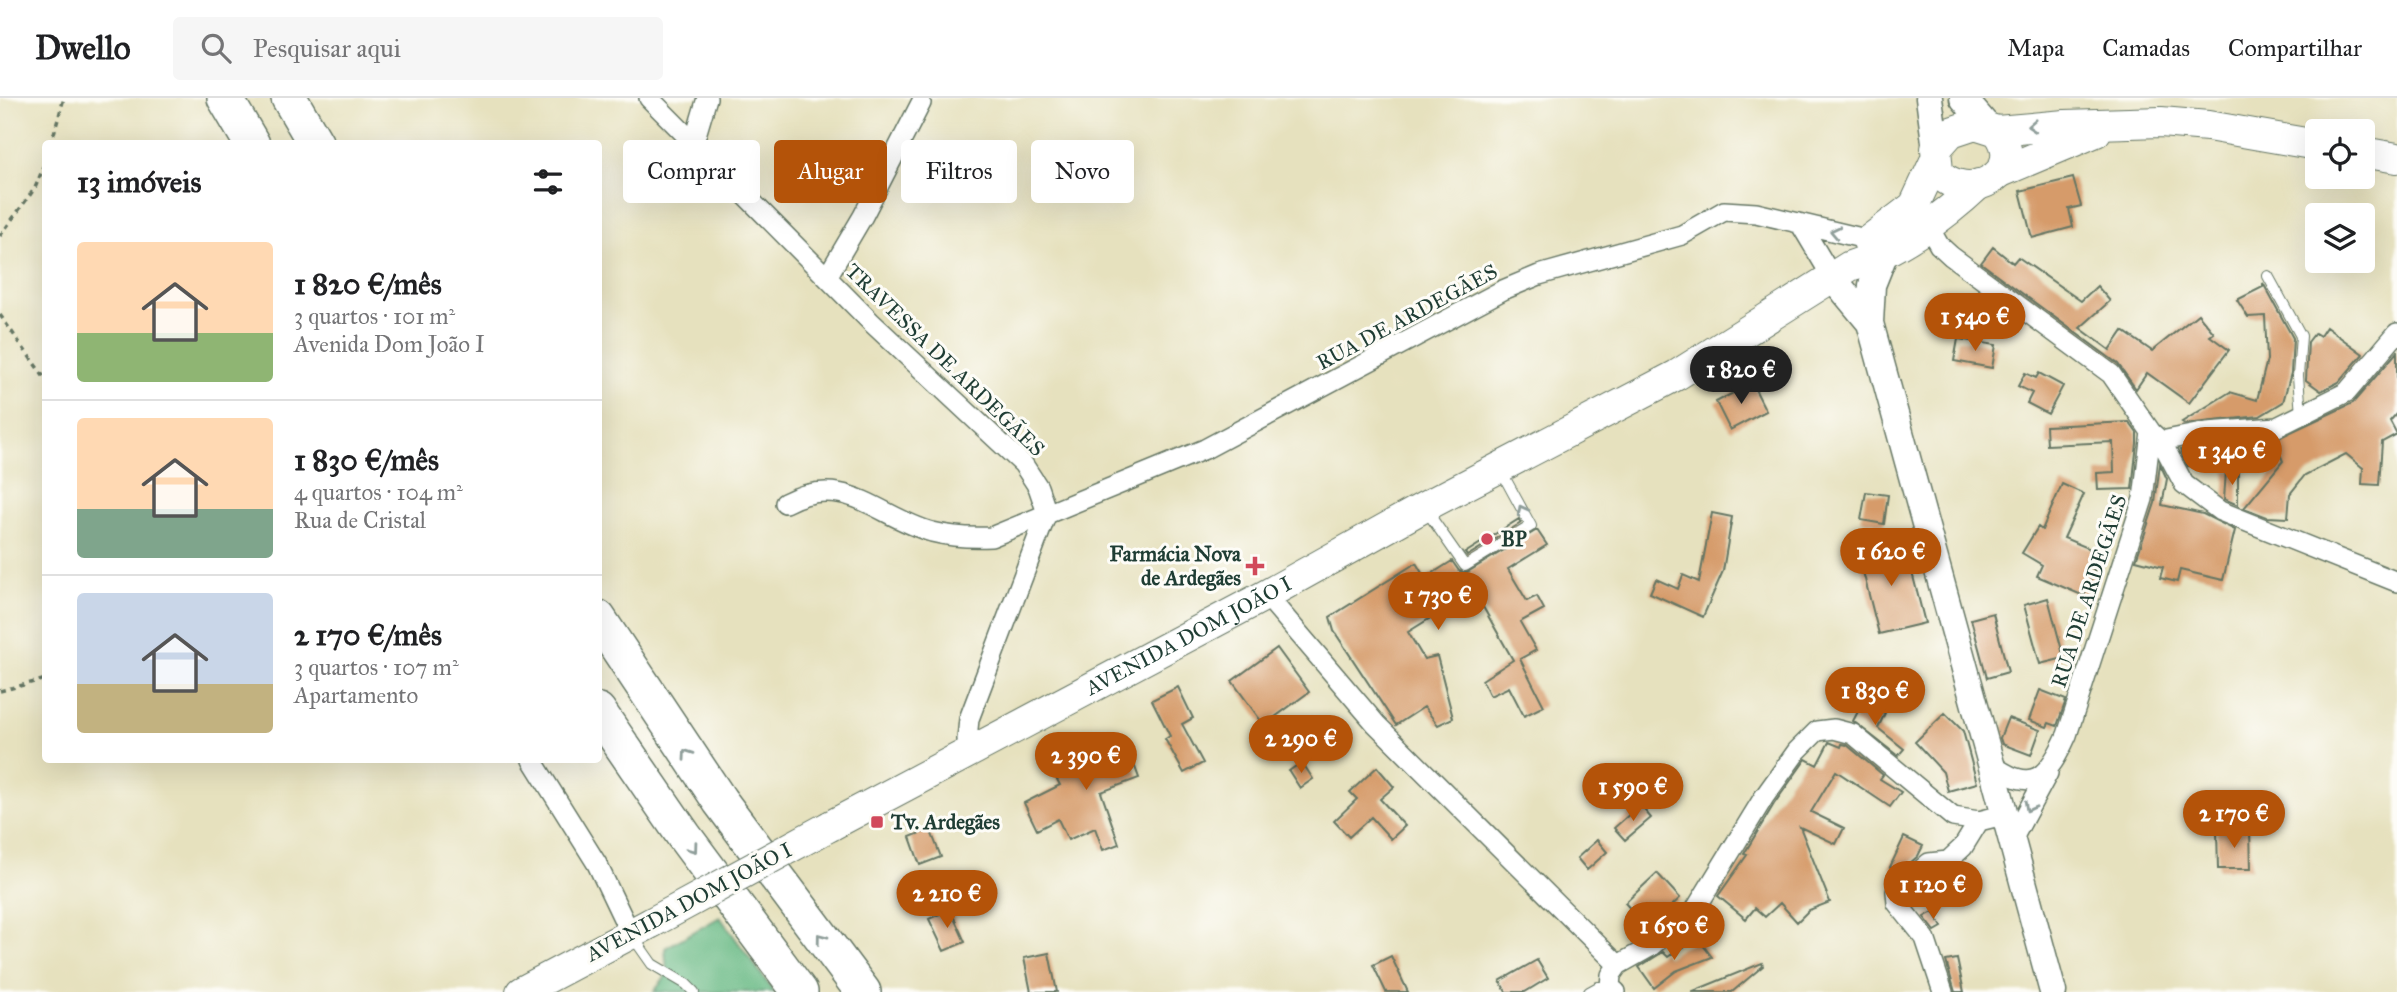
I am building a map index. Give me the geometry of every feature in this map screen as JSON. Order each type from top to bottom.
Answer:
[{"type":"highway","points":[[225,98],[250,140]]},
{"type":"highway","points":[[289,98],[314,140]]},
{"type":"highway","points":[[602,625],[629,669],[720,801],[863,992]]},
{"type":"highway","points":[[602,717],[684,836],[800,992]]},
{"type":"main road","points":[[2116,124],[1990,178],[1956,186],[1938,172],[1936,155],[1951,132],[1975,124],[1992,128],[2161,122],[2208,126],[2305,143]]},
{"type":"main road","points":[[1990,178],[2007,151],[1992,128]]},
{"type":"main road","points":[[2375,154],[2397,158]]},
{"type":"main road","name":"AVENIDA DOM JOÃO I","points":[[1878,245],[1914,206],[1936,155]]},
{"type":"main road","name":"AVENIDA DOM JOÃO I","points":[[521,992],[1266,595],[1424,507],[1677,375],[1841,271],[1858,249],[1878,245],[1927,224],[1954,208],[1990,178]]},
{"type":"street","name":"TRAVESSA DE ARDEGÃES","points":[[649,98],[692,140]]},
{"type":"street","points":[[695,140],[707,98]]},
{"type":"street","points":[[1929,98],[1936,155]]},
{"type":"street","points":[[1963,98],[1992,128]]},
{"type":"street","points":[[827,277],[863,216],[922,103]]},
{"type":"street","name":"TRAVESSA DE ARDEGÃES","points":[[754,203],[967,415],[1023,464],[1038,487],[1046,513]]},
{"type":"street","name":"RUA DE ARDEGÃES","points":[[785,503],[801,494],[841,493],[859,497],[930,532],[965,538],[991,537],[1205,449],[1464,310],[1539,275],[1682,235],[1724,211],[1756,213],[1878,245]]},
{"type":"street","points":[[1927,224],[1939,245],[1951,256],[2110,374],[2156,437],[2184,484],[2220,511],[2397,582]]},
{"type":"street","points":[[1801,225],[1841,271],[1870,323],[1966,664],[1990,763],[1991,818],[2011,842],[2053,992]]},
{"type":"street","points":[[1870,323],[1878,245]]},
{"type":"street","points":[[2156,437],[2277,427],[2347,392],[2397,333]]},
{"type":"street","name":"RUA DE ARDEGÃES","points":[[2011,842],[2042,776],[2067,735],[2143,499],[2156,437]]},
{"type":"street","points":[[971,751],[967,739],[969,719],[1046,513]]},
{"type":"street","points":[[1266,595],[1376,724],[1618,965]]},
{"type":"street","points":[[1613,989],[1611,975],[1618,965],[1650,947],[1695,910],[1764,797],[1797,751],[1817,731],[1834,729],[1853,734],[1953,817],[1991,818]]},
{"type":"street","points":[[534,763],[597,864],[642,928]]},
{"type":"street","points":[[1990,763],[2012,777],[2042,776]]},
{"type":"street","points":[[1943,992],[1925,937],[1897,903],[1896,892],[1929,863],[1948,862],[1991,818]]},
{"type":"lane","points":[[2268,276],[2301,336],[2298,376],[2301,415]]},
{"type":"lane","points":[[1424,507],[1465,566],[1531,526],[1500,468]]},
{"type":"lane","points":[[642,928],[652,964],[686,984],[694,992]]},
{"type":"lane","points":[[1589,992],[1598,987],[1613,989]]},
{"type":"path","points":[[52,140],[64,98]]},
{"type":"path","points":[[0,236],[35,188],[42,171]]},
{"type":"path","points":[[0,315],[42,374]]},
{"type":"path","points":[[0,691],[42,680]]},
{"type":"green space","points":[[720,917],[774,992],[654,992],[667,974],[665,948]]},
{"type":"building","points":[[2073,178],[2081,206],[2069,209],[2073,227],[2032,238],[2020,191]]},
{"type":"building","points":[[1993,247],[2013,263],[2018,257],[2081,301],[2097,286],[2110,301],[2080,328],[2110,350],[2123,331],[2152,351],[2198,314],[2214,333],[2210,336],[2229,350],[2189,403],[2147,373],[2136,389],[2118,364],[1981,263]]},
{"type":"building","points":[[2263,283],[2293,338],[2291,373],[2283,402],[2260,416],[2185,424],[2182,422],[2230,392],[2257,400],[2267,360],[2265,316],[2248,317],[2237,300],[2263,287]]},
{"type":"building","points":[[2326,327],[2363,354],[2339,382],[2321,391],[2306,380],[2308,342],[2315,333],[2320,336]]},
{"type":"building","points":[[1958,339],[1996,345],[1992,368],[1954,361]]},
{"type":"building","points":[[2397,352],[2397,413],[2390,421],[2397,434],[2382,442],[2379,485],[2362,484],[2363,468],[2346,454],[2305,475],[2290,494],[2288,518],[2267,517],[2244,508],[2283,461],[2274,440],[2353,403]]},
{"type":"building","points":[[2025,373],[2036,378],[2039,373],[2063,386],[2048,414],[2027,403],[2032,393],[2018,386]]},
{"type":"building","points":[[1752,383],[1766,411],[1730,430],[1716,402]]},
{"type":"building","points":[[2129,422],[2137,433],[2132,489],[2098,490],[2097,473],[2114,472],[2113,442],[2047,445],[2046,426]]},
{"type":"building","points":[[2238,442],[2238,470],[2188,466],[2180,450]]},
{"type":"building","points":[[2160,464],[2167,479],[2162,505],[2203,514],[2235,530],[2223,580],[2180,570],[2177,582],[2160,578],[2163,567],[2136,560],[2155,503]]},
{"type":"building","points":[[2226,471],[2238,472],[2238,505],[2224,499]]},
{"type":"building","points":[[2062,484],[2084,494],[2064,538],[2093,550],[2086,566],[2095,570],[2084,596],[2037,576],[2042,565],[2022,553],[2038,527],[2042,530]]},
{"type":"building","points":[[1866,492],[1888,495],[1884,524],[1861,520]]},
{"type":"building","points":[[1712,513],[1732,517],[1723,571],[1703,617],[1650,593],[1656,579],[1678,589],[1683,575],[1699,582]]},
{"type":"building","points":[[1519,519],[1521,523],[1467,556],[1465,553]]},
{"type":"building","points":[[1537,530],[1547,545],[1508,569],[1527,601],[1537,596],[1544,609],[1520,622],[1536,650],[1520,659],[1544,706],[1524,716],[1509,687],[1490,696],[1482,680],[1513,660],[1474,591],[1408,632],[1424,659],[1437,656],[1453,718],[1438,725],[1424,707],[1396,725],[1334,631],[1330,617],[1416,563],[1425,578],[1452,561],[1459,571],[1466,573]]},
{"type":"building","points":[[1904,541],[1925,623],[1879,634],[1858,552]]},
{"type":"building","points":[[2048,598],[2064,658],[2040,664],[2024,605]]},
{"type":"building","points":[[1993,613],[2008,672],[1987,678],[1971,619]]},
{"type":"building","points":[[1277,648],[1309,692],[1264,725],[1232,681]]},
{"type":"building","points":[[1178,687],[1193,718],[1182,724],[1203,763],[1184,773],[1165,739],[1170,736],[1152,700]]},
{"type":"building","points":[[2040,690],[2066,700],[2057,726],[2049,723],[2047,727],[2029,720]]},
{"type":"building","points":[[1863,702],[1885,713],[1878,728],[1904,749],[1898,756],[1853,721]]},
{"type":"building","points":[[1945,713],[1963,731],[1977,783],[1948,791],[1943,772],[1915,742]]},
{"type":"building","points":[[2008,718],[2040,730],[2031,755],[2002,744],[2000,738]]},
{"type":"building","points":[[1124,737],[1139,778],[1101,792],[1119,844],[1103,850],[1095,828],[1068,840],[1058,819],[1037,830],[1024,803],[1060,785],[1053,772],[1074,762],[1072,756]]},
{"type":"building","points":[[1829,742],[1841,747],[1842,744],[1847,745],[1883,775],[1880,779],[1901,792],[1890,807],[1836,771],[1811,812],[1844,828],[1836,844],[1800,827],[1830,902],[1809,910],[1797,922],[1780,903],[1765,917],[1755,908],[1746,919],[1718,896],[1747,855],[1744,854],[1774,804],[1806,759],[1817,765]]},
{"type":"building","points":[[1302,762],[1313,779],[1300,788],[1289,771]]},
{"type":"building","points":[[1377,767],[1394,787],[1380,799],[1405,826],[1391,839],[1371,817],[1349,837],[1334,821],[1357,799],[1350,792]]},
{"type":"building","points":[[1640,805],[1651,818],[1625,840],[1614,828]]},
{"type":"building","points":[[930,829],[941,857],[920,865],[910,837]]},
{"type":"building","points":[[2250,830],[2251,869],[2218,869],[2217,831]]},
{"type":"building","points":[[1904,837],[1923,846],[1918,856],[1900,872],[1890,867]]},
{"type":"building","points":[[1597,840],[1607,852],[1587,870],[1577,858]]},
{"type":"building","points":[[1657,873],[1680,898],[1648,928],[1625,903]]},
{"type":"building","points":[[950,909],[965,942],[944,951],[929,919]]},
{"type":"building","points":[[1933,912],[1942,927],[1935,931],[1924,917]]},
{"type":"building","points":[[1699,940],[1712,957],[1676,971],[1654,988],[1639,967],[1663,952],[1668,957]]},
{"type":"building","points":[[1049,953],[1057,992],[1031,992],[1024,958]]},
{"type":"building","points":[[1391,956],[1408,992],[1386,992],[1373,965]]},
{"type":"building","points":[[1957,959],[1964,992],[1955,992],[1946,961]]},
{"type":"building","points":[[1537,960],[1548,978],[1525,992],[1506,992],[1500,981]]},
{"type":"building","points":[[1762,963],[1763,966],[1732,992],[1691,992]]},
{"type":"place","name":"BP","points":[[1487,539]]},
{"type":"place","name":"Farmácia Nova de Ardegães","points":[[1255,566]]},
{"type":"place","name":"Tv. Ardegães","points":[[877,822]]}]
